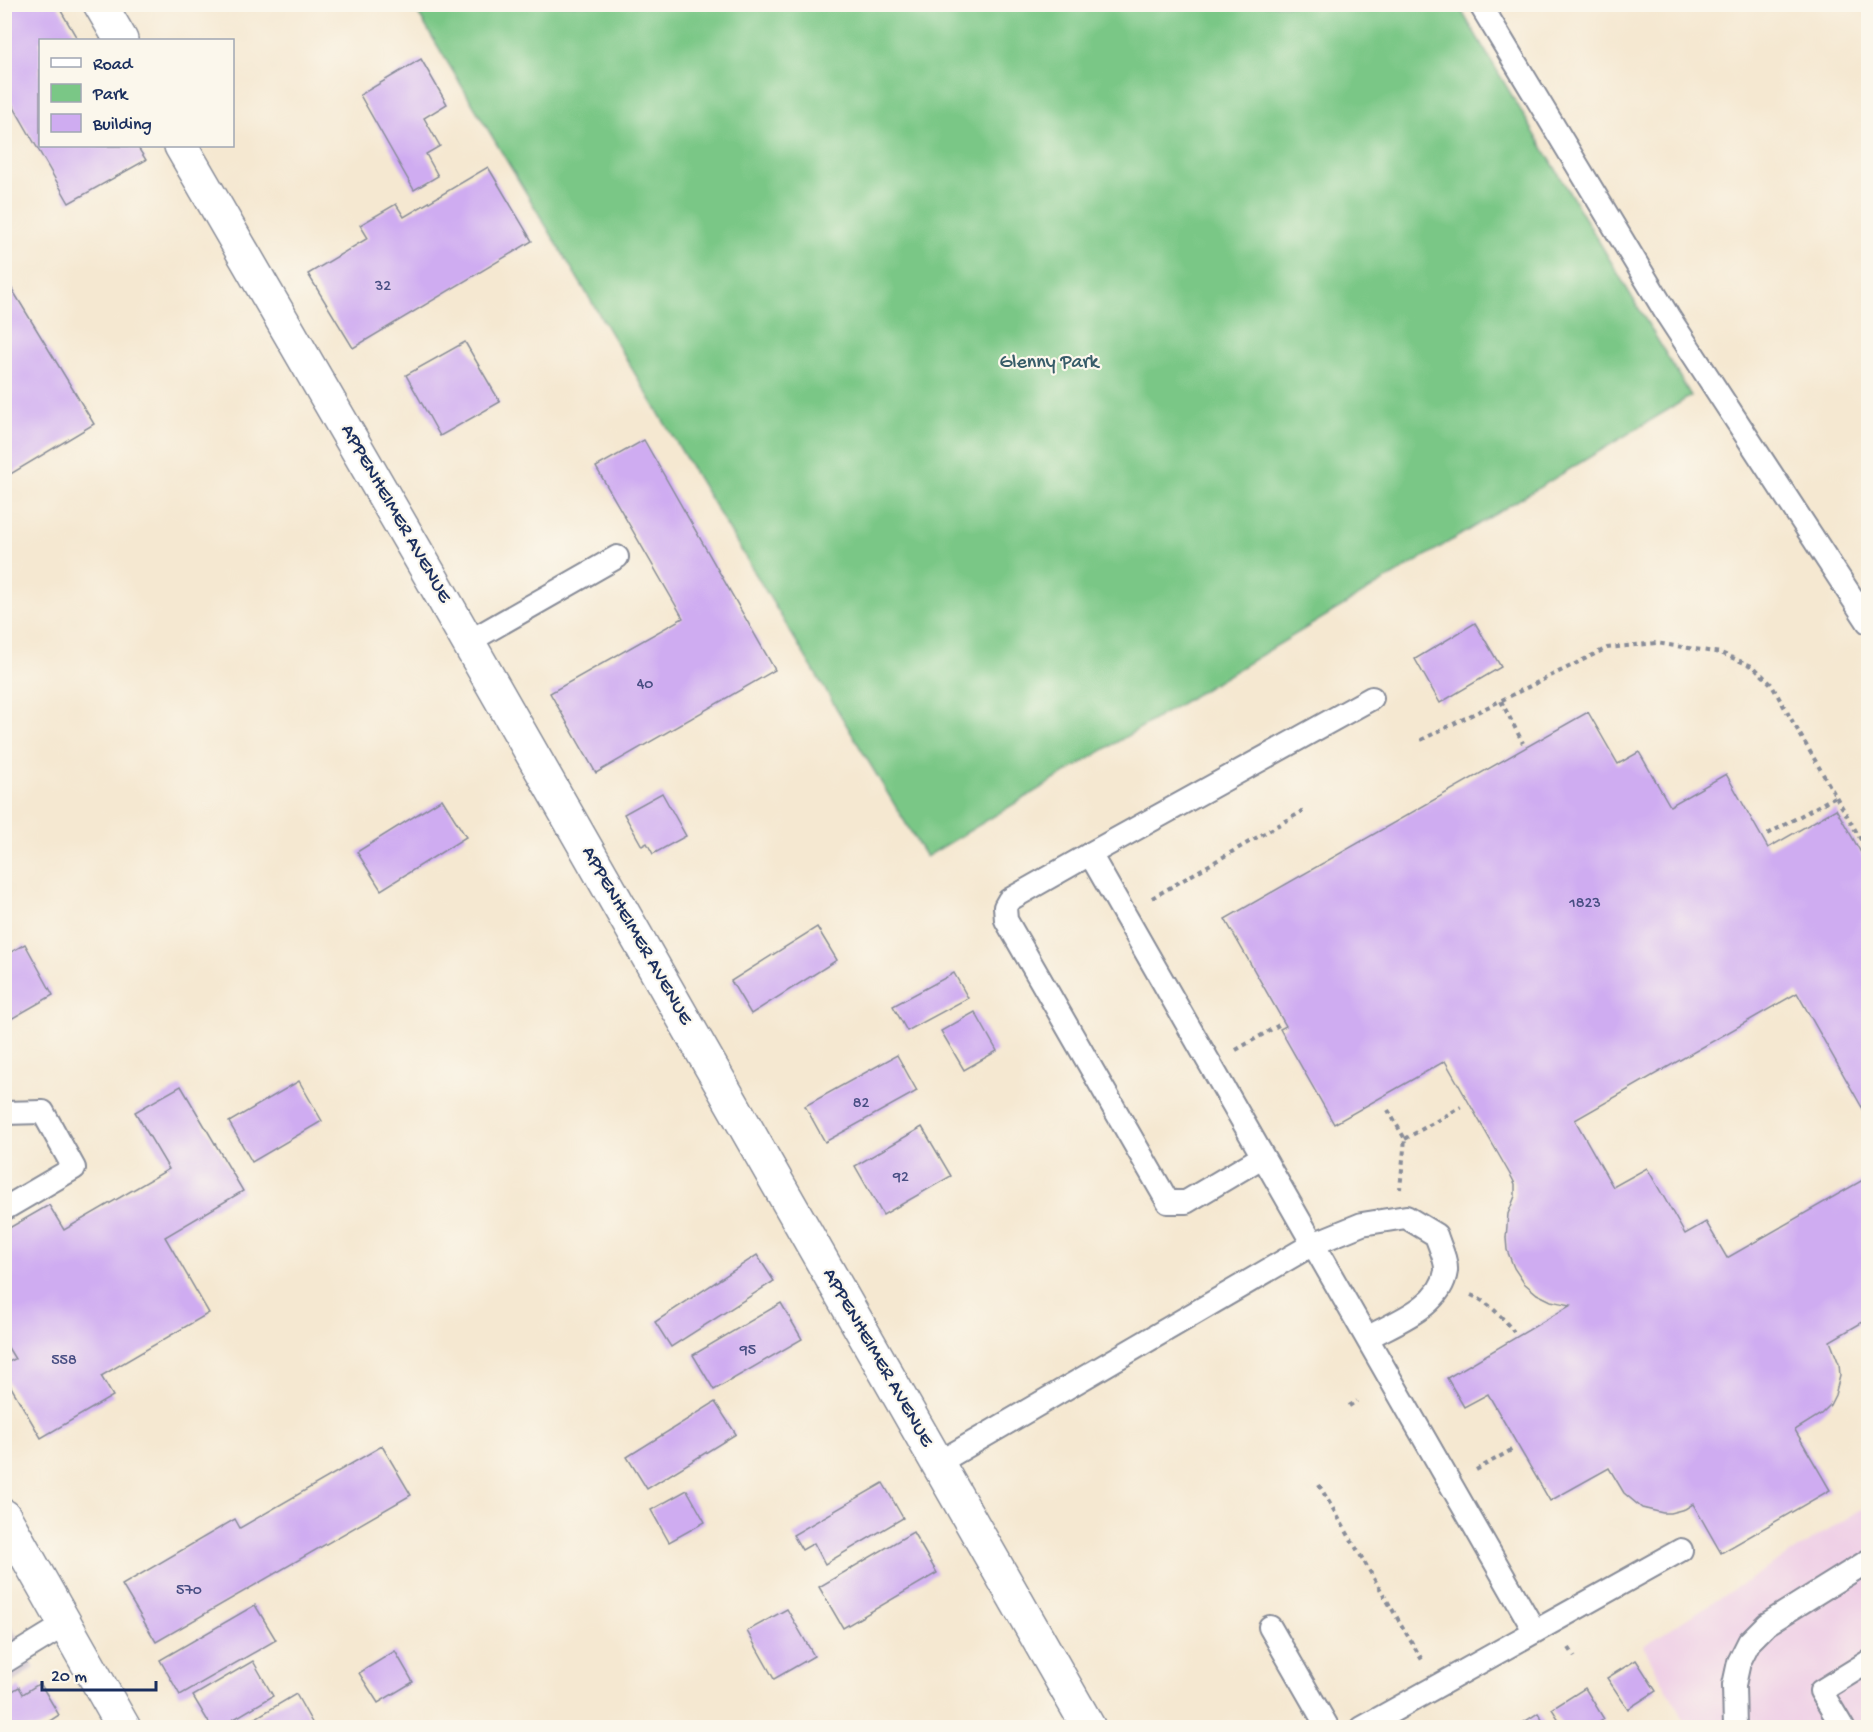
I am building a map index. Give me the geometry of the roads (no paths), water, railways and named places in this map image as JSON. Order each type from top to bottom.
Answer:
[{"type":"street","points":[[100,4],[119,39]]},
{"type":"street","name":"APPENHEIMER AVENUE","points":[[182,147],[468,642],[1089,1728]]},
{"type":"street","points":[[4,1516],[124,1728]]},
{"type":"lane","points":[[1480,4],[1668,316],[1869,622]]},
{"type":"lane","points":[[468,642],[616,557]]},
{"type":"lane","points":[[1262,1157],[1186,1202],[1168,1202],[1006,920],[1005,907],[1009,900],[1090,854],[1372,699]]},
{"type":"lane","points":[[1090,854],[1534,1630]]},
{"type":"lane","points":[[4,1113],[43,1112],[74,1168],[4,1209]]},
{"type":"lane","points":[[938,1463],[1312,1244],[1362,1224],[1406,1217],[1436,1235],[1446,1269],[1437,1294],[1416,1311],[1367,1338]]},
{"type":"lane","points":[[1362,1728],[1681,1550]]},
{"type":"lane","points":[[1735,1728],[1734,1685],[1739,1662],[1749,1642],[1767,1624],[1867,1565]]},
{"type":"lane","points":[[4,1662],[66,1624]]},
{"type":"lane","points":[[1270,1627],[1328,1728]]},
{"type":"lane","points":[[1843,1728],[1821,1691],[1869,1662]]},
{"type":"park label","name":"Glenny Park","points":[[1049,363]]}]
